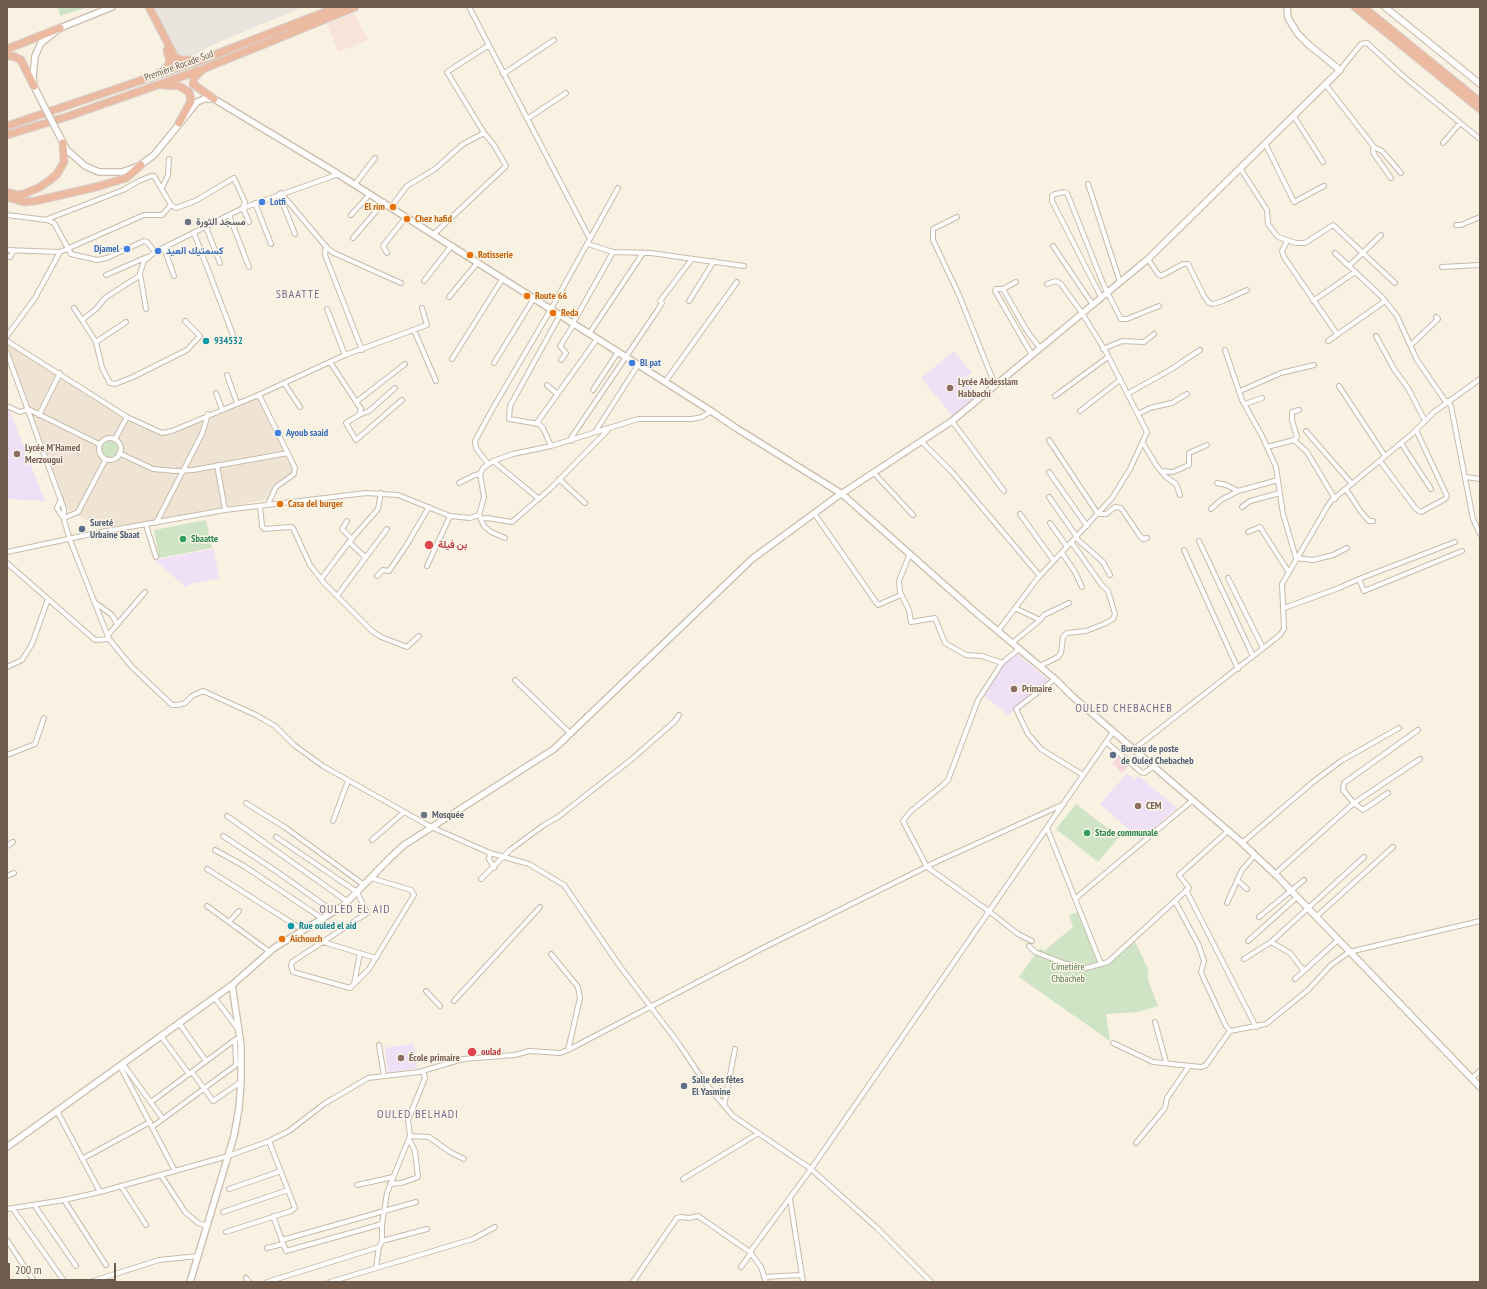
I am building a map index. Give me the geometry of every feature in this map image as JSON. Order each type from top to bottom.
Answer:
[{"type":"highway","points":[[146,7],[169,55],[170,61],[167,67],[155,76]]},
{"type":"highway","points":[[149,7],[175,57],[181,60],[201,60]]},
{"type":"highway","name":"Première Rocade Sud","points":[[7,126],[201,60],[338,7]]},
{"type":"highway","name":"Première Rocade Sud","points":[[7,135],[203,69],[355,7]]},
{"type":"highway","points":[[1355,7],[1480,109]]},
{"type":"highway","points":[[1363,7],[1480,102]]},
{"type":"highway","points":[[7,49],[60,28]]},
{"type":"highway","points":[[7,56],[13,56],[21,60],[34,86]]},
{"type":"highway","points":[[203,69],[194,78],[193,84],[214,99]]},
{"type":"highway","points":[[158,84],[179,86],[189,92],[190,101],[179,123]]},
{"type":"highway","points":[[7,122],[31,119]]},
{"type":"highway","points":[[7,140],[25,130]]},
{"type":"highway","points":[[7,192],[17,195],[24,194],[40,187],[57,174],[64,162],[63,143]]},
{"type":"highway","points":[[7,197],[24,202],[35,201],[100,186],[126,178],[141,165]]},
{"type":"street","points":[[112,7],[60,28],[46,38],[38,48],[33,63],[34,86],[63,143],[84,166],[99,172],[122,172],[141,165],[154,155],[197,102],[204,99],[214,99],[384,202],[626,358],[842,494],[1012,644],[1055,679],[1113,732],[1193,799],[1255,855],[1291,890],[1480,1087]]},
{"type":"street","points":[[469,7],[590,239]]},
{"type":"street","points":[[1286,7],[1288,18],[1298,34],[1340,70]]},
{"type":"street","points":[[1385,7],[1480,84]]},
{"type":"street","points":[[503,74],[554,40]]},
{"type":"street","points":[[7,1147],[214,998],[270,952],[348,902],[398,850],[431,827],[549,752],[571,734],[749,561],[814,513],[952,421],[1148,259],[1239,167],[1340,70],[1361,44],[1367,43],[1403,76],[1480,139]]},
{"type":"street","points":[[434,234],[506,166],[447,72],[489,45]]},
{"type":"street","points":[[1325,84],[1374,147],[1382,151],[1402,173]]},
{"type":"street","points":[[527,119],[566,93]]},
{"type":"street","points":[[1293,115],[1323,162]]},
{"type":"street","points":[[1443,143],[1460,123]]},
{"type":"street","points":[[391,207],[406,186],[435,169],[463,144],[484,133]]},
{"type":"street","points":[[1265,143],[1294,202],[1324,186]]},
{"type":"street","points":[[1374,147],[1372,151],[1391,178]]},
{"type":"street","points":[[355,184],[375,158]]},
{"type":"street","points":[[162,188],[168,176],[169,159]]},
{"type":"street","points":[[1239,167],[1267,210],[1269,226],[1278,237],[1305,243],[1333,225],[1395,283]]},
{"type":"street","points":[[146,309],[140,274],[144,261],[155,252],[243,208],[339,174]]},
{"type":"street","points":[[46,220],[123,190],[139,180],[154,176],[171,204],[176,208],[195,201],[234,178],[245,202],[243,208],[249,222]]},
{"type":"street","points":[[1088,184],[1120,282]]},
{"type":"street","points":[[488,464],[476,448],[475,441],[551,310],[618,188]]},
{"type":"street","points":[[1101,298],[1052,201],[1052,196],[1055,194],[1064,192],[1067,193],[1108,292],[1121,319],[1127,319],[1159,306]]},
{"type":"street","points":[[280,194],[295,234]]},
{"type":"street","points":[[280,194],[334,253],[401,283]]},
{"type":"street","points":[[351,215],[370,194]]},
{"type":"street","points":[[353,238],[384,202]]},
{"type":"street","points":[[255,203],[271,244]]},
{"type":"street","points":[[7,250],[60,252],[144,215],[162,215],[171,204]]},
{"type":"street","points":[[7,215],[46,220],[54,223],[58,228],[67,249],[74,255],[96,260],[108,258],[144,241],[147,242],[155,252]]},
{"type":"street","points":[[229,215],[249,267]]},
{"type":"street","points":[[387,253],[382,246],[406,217]]},
{"type":"street","points":[[1456,225],[1461,225],[1480,217]]},
{"type":"street","points":[[956,218],[933,229],[933,240],[959,295],[995,385]]},
{"type":"street","points":[[206,226],[220,263]]},
{"type":"street","points":[[194,233],[235,340]]},
{"type":"street","points":[[1349,266],[1381,234]]},
{"type":"street","points":[[1287,240],[1282,251],[1283,255],[1337,334]]},
{"type":"street","points":[[588,244],[613,252],[643,253],[744,266]]},
{"type":"street","points":[[424,281],[452,245]]},
{"type":"street","points":[[326,246],[325,255],[362,350]]},
{"type":"street","points":[[1052,246],[1093,305]]},
{"type":"street","points":[[164,248],[174,276]]},
{"type":"street","points":[[7,257],[10,257],[14,250]]},
{"type":"street","points":[[7,336],[35,298],[60,252]]},
{"type":"street","points":[[562,360],[566,353],[560,346],[613,252]]},
{"type":"street","points":[[590,334],[643,253]]},
{"type":"street","points":[[1335,253],[1385,302],[1397,316],[1417,360],[1451,406],[1473,519],[1480,534]]},
{"type":"street","points":[[106,275],[149,257]]},
{"type":"street","points":[[570,440],[662,303],[660,301],[692,259]]},
{"type":"street","points":[[1148,259],[1161,276],[1183,264],[1188,264],[1209,303],[1223,302],[1247,290]]},
{"type":"street","points":[[689,301],[714,261]]},
{"type":"street","points":[[449,297],[478,262]]},
{"type":"street","points":[[1442,268],[1480,265]]},
{"type":"street","points":[[1313,301],[1355,272]]},
{"type":"street","points":[[82,320],[96,309],[105,298],[140,274]]},
{"type":"street","points":[[452,359],[503,278]]},
{"type":"street","points":[[998,631],[1014,608],[1040,576],[1098,514],[1124,481],[1147,432],[1108,357],[1082,313],[1061,284],[1056,281],[1047,284]]},
{"type":"street","points":[[665,382],[737,282]]},
{"type":"street","points":[[1016,282],[1003,289],[996,289],[995,291],[1032,355]]},
{"type":"street","points":[[1003,289],[1026,331],[1040,348]]},
{"type":"street","points":[[494,363],[534,298]]},
{"type":"street","points":[[1328,341],[1385,302]]},
{"type":"street","points":[[74,308],[96,342],[104,374],[110,383],[115,384],[133,377],[187,350],[200,336],[185,321]]},
{"type":"street","points":[[7,341],[60,373],[127,417],[162,433],[172,431],[208,414],[256,396],[345,355],[362,350],[428,324],[422,308]]},
{"type":"street","points":[[327,310],[345,355]]},
{"type":"street","points":[[551,446],[543,428],[535,423],[519,422],[509,419],[510,406],[560,315]]},
{"type":"street","points":[[1411,345],[1438,320],[1436,317]]},
{"type":"street","points":[[96,342],[126,322]]},
{"type":"street","points":[[414,330],[436,381]]},
{"type":"street","points":[[1103,349],[1122,341],[1144,342],[1154,334]]},
{"type":"street","points":[[1376,336],[1394,369],[1408,388],[1425,421]]},
{"type":"street","points":[[535,423],[597,339]]},
{"type":"street","points":[[1127,394],[1170,370],[1200,350]]},
{"type":"street","points":[[1225,350],[1245,404],[1276,467],[1283,514],[1296,558]]},
{"type":"street","points":[[593,390],[618,352]]},
{"type":"street","points":[[7,353],[61,499],[70,540],[96,603],[108,637],[132,667],[172,705],[178,706],[185,703],[192,696],[203,691],[256,715],[275,726],[294,745],[310,757],[348,781],[431,827],[490,852],[529,864],[564,885],[619,966],[679,1044],[705,1083],[733,1116],[757,1134],[811,1169],[876,1227],[931,1282]]},
{"type":"street","points":[[1055,396],[1108,357]]},
{"type":"street","points":[[330,362],[361,408],[359,415]]},
{"type":"street","points":[[356,402],[405,364]]},
{"type":"street","points":[[596,432],[638,365]]},
{"type":"street","points":[[1240,391],[1281,373],[1314,365]]},
{"type":"street","points":[[39,415],[60,373]]},
{"type":"street","points":[[227,375],[237,404]]},
{"type":"street","points":[[1134,749],[1280,635],[1284,629],[1282,584],[1288,571],[1327,507],[1447,402],[1480,379]]},
{"type":"street","points":[[1080,411],[1120,380]]},
{"type":"street","points":[[284,383],[300,407]]},
{"type":"street","points":[[547,385],[557,394]]},
{"type":"street","points":[[1339,386],[1385,456]]},
{"type":"street","points":[[395,388],[369,411],[346,423],[356,440],[402,400]]},
{"type":"street","points":[[216,393],[222,409]]},
{"type":"street","points":[[1138,414],[1150,408],[1172,403],[1187,394]]},
{"type":"street","points":[[256,396],[260,397],[295,468],[294,474],[276,487],[268,504]]},
{"type":"street","points":[[1245,404],[1262,398]]},
{"type":"street","points":[[7,406],[20,412],[28,410],[100,444]]},
{"type":"street","points":[[1267,447],[1294,440],[1297,437],[1292,420],[1292,412],[1299,410]]},
{"type":"street","points":[[459,483],[475,474],[480,474],[488,464],[493,461],[513,454],[551,446],[645,418],[692,419],[702,417],[712,411]]},
{"type":"street","points":[[156,523],[181,471],[202,434],[208,414]]},
{"type":"street","points":[[115,439],[127,417]]},
{"type":"street","points":[[952,421],[1004,491]]},
{"type":"street","points":[[7,552],[225,510],[268,504],[381,493],[398,494],[450,516],[467,518],[480,517],[512,522],[539,499],[607,431],[608,428]]},
{"type":"street","points":[[1380,461],[1416,509],[1421,512],[1444,499],[1447,496],[1416,430]]},
{"type":"street","points":[[1306,431],[1352,484]]},
{"type":"street","points":[[106,438],[115,439],[121,447],[119,453],[113,460],[106,459],[100,454],[100,444],[106,438]]},
{"type":"street","points":[[1049,440],[1098,514]]},
{"type":"street","points":[[1294,440],[1307,452],[1335,499]]},
{"type":"street","points":[[922,441],[952,472],[1040,576]]},
{"type":"street","points":[[1143,443],[1162,471],[1176,484],[1180,495]]},
{"type":"street","points":[[1401,443],[1431,489]]},
{"type":"street","points":[[1162,471],[1173,472],[1189,465],[1189,453],[1207,446]]},
{"type":"street","points":[[119,453],[153,468],[181,471],[288,453]]},
{"type":"street","points":[[64,518],[78,512],[106,459]]},
{"type":"street","points":[[493,461],[539,499]]},
{"type":"street","points":[[217,465],[225,510]]},
{"type":"street","points":[[1049,472],[1087,526]]},
{"type":"street","points":[[874,473],[913,515]]},
{"type":"street","points":[[480,474],[484,497],[480,517],[484,526],[491,532],[505,538]]},
{"type":"street","points":[[1466,477],[1480,479]]},
{"type":"street","points":[[559,479],[585,503]]},
{"type":"street","points":[[1211,509],[1221,500],[1238,491],[1278,480]]},
{"type":"street","points":[[1217,483],[1226,485],[1238,491]]},
{"type":"street","points":[[1346,490],[1361,512],[1369,521],[1373,521]]},
{"type":"street","points":[[321,579],[351,540],[378,509],[381,493]]},
{"type":"street","points":[[1242,507],[1250,501],[1280,494]]},
{"type":"street","points":[[1049,497],[1076,538],[1103,562],[1110,575]]},
{"type":"street","points":[[260,506],[262,526],[264,529],[268,530],[291,526],[310,565],[321,579],[381,637],[407,647],[419,636]]},
{"type":"street","points":[[377,576],[383,570],[389,571],[429,507]]},
{"type":"street","points":[[1098,514],[1106,514],[1116,507],[1121,508],[1142,538],[1147,538]]},
{"type":"street","points":[[814,513],[878,605],[901,595]]},
{"type":"street","points":[[1020,514],[1054,561]]},
{"type":"street","points":[[427,566],[450,516]]},
{"type":"street","points":[[347,521],[342,529],[365,557]]},
{"type":"street","points":[[1050,523],[1068,547]]},
{"type":"street","points":[[146,525],[156,557]]},
{"type":"street","points":[[1248,532],[1260,527],[1288,571]]},
{"type":"street","points":[[337,596],[387,529]]},
{"type":"street","points":[[1199,541],[1253,656]]},
{"type":"street","points":[[1284,608],[1339,588],[1454,542]]},
{"type":"street","points":[[1040,666],[1058,657],[1061,653],[1063,637],[1068,634],[1086,631],[1104,624],[1113,619],[1115,614],[1108,591],[1101,584],[1072,543]]},
{"type":"street","points":[[1296,558],[1313,560],[1333,555],[1347,548]]},
{"type":"street","points":[[1184,550],[1238,669]]},
{"type":"street","points":[[1359,580],[1364,592],[1462,551]]},
{"type":"street","points":[[910,553],[899,581],[901,595],[909,610],[911,622],[935,618],[945,643],[966,655],[982,656],[1002,662]]},
{"type":"street","points":[[1062,553],[1075,572],[1082,587]]},
{"type":"street","points":[[7,563],[95,640],[108,637],[117,624],[145,592]]},
{"type":"street","points":[[1228,578],[1263,648]]},
{"type":"street","points":[[7,667],[22,660],[32,644],[48,599]]},
{"type":"street","points":[[96,603],[112,615],[117,624]]},
{"type":"street","points":[[1012,644],[1044,615],[1069,603]]},
{"type":"street","points":[[1014,608],[1040,620]]},
{"type":"street","points":[[1019,649],[1002,662],[978,700],[948,780],[915,807],[903,821],[927,867],[990,912],[1030,944],[1036,952],[1066,964],[1086,968],[1108,962],[1176,901],[1189,888],[1179,875],[1228,831]]},
{"type":"street","points":[[1055,679],[1016,710],[1028,734],[1041,749],[1084,775]]},
{"type":"street","points":[[515,680],[571,734]]},
{"type":"street","points":[[481,879],[494,868],[510,850],[558,817],[632,759],[676,721],[679,715]]},
{"type":"street","points":[[7,755],[35,744],[44,718]]},
{"type":"street","points":[[1242,843],[1313,782],[1341,761],[1399,728]]},
{"type":"street","points":[[1388,793],[1363,810],[1354,803],[1343,790],[1344,783],[1418,730]]},
{"type":"street","points":[[741,1267],[990,912],[1113,732]]},
{"type":"street","points":[[1106,742],[1141,772],[1144,773],[1154,766]]},
{"type":"street","points":[[1274,874],[1354,803],[1420,759]]},
{"type":"street","points":[[333,820],[348,781]]},
{"type":"street","points":[[1076,898],[1193,799]]},
{"type":"street","points":[[246,803],[286,828],[364,885]]},
{"type":"street","points":[[7,1210],[35,1206],[100,1192],[228,1156],[269,1141],[289,1131],[324,1104],[368,1078],[423,1071],[463,1059],[515,1055],[529,1051],[560,1053],[568,1050],[618,1025],[651,1006],[927,867],[1064,804]]},
{"type":"street","points":[[372,840],[404,812]]},
{"type":"street","points":[[227,816],[348,902]]},
{"type":"street","points":[[1047,828],[1101,964]]},
{"type":"street","points":[[223,836],[334,912]]},
{"type":"street","points":[[276,837],[357,892],[367,913],[292,962],[291,966],[293,972],[350,988],[369,970],[414,895],[411,890],[370,878]]},
{"type":"street","points":[[7,846],[13,842]]},
{"type":"street","points":[[1316,917],[1393,847]]},
{"type":"street","points":[[215,850],[244,866],[322,919]]},
{"type":"street","points":[[490,852],[489,859],[494,868]]},
{"type":"street","points":[[1227,903],[1242,870],[1255,855]]},
{"type":"street","points":[[1244,959],[1270,942],[1364,857]]},
{"type":"street","points":[[207,869],[303,930]]},
{"type":"street","points":[[7,876],[14,873]]},
{"type":"street","points":[[1237,880],[1247,890]]},
{"type":"street","points":[[1259,917],[1304,880]]},
{"type":"street","points":[[1186,890],[1256,1027]]},
{"type":"street","points":[[1248,941],[1297,897]]},
{"type":"street","points":[[1176,901],[1199,946],[1204,961],[1201,972],[1230,1032]]},
{"type":"street","points":[[207,906],[270,952]]},
{"type":"street","points":[[454,1001],[540,907]]},
{"type":"street","points":[[229,922],[239,911]]},
{"type":"street","points":[[1113,1042],[1153,1062],[1166,1062],[1201,1067],[1206,1065],[1230,1032],[1266,1024],[1308,990],[1331,965],[1349,952],[1480,921]]},
{"type":"street","points":[[1295,979],[1338,940]]},
{"type":"street","points":[[324,942],[376,958]]},
{"type":"street","points":[[1270,942],[1290,953],[1304,971]]},
{"type":"street","points":[[354,984],[360,953]]},
{"type":"street","points":[[551,954],[578,987],[580,998],[568,1050]]},
{"type":"street","points":[[190,1282],[228,1156],[238,1115],[241,1082],[238,1036],[232,984]]},
{"type":"street","points":[[426,991],[440,1006]]},
{"type":"street","points":[[152,1127],[236,1065],[238,1036],[214,998]]},
{"type":"street","points":[[1155,1022],[1166,1062]]},
{"type":"street","points":[[179,1023],[206,1061]]},
{"type":"street","points":[[161,1036],[190,1073],[215,1101],[241,1082]]},
{"type":"street","points":[[151,1102],[238,1036]]},
{"type":"street","points":[[379,1045],[384,1076]]},
{"type":"street","points":[[724,1106],[735,1049]]},
{"type":"street","points":[[121,1065],[163,1119]]},
{"type":"street","points":[[121,1065],[176,1171]]},
{"type":"street","points":[[1136,1143],[1165,1108],[1167,1098],[1189,1066]]},
{"type":"street","points":[[390,1184],[402,1183],[418,1176],[415,1152],[410,1137],[408,1120],[425,1078],[423,1071]]},
{"type":"street","points":[[1472,1078],[1480,1071]]},
{"type":"street","points":[[57,1111],[100,1192]]},
{"type":"street","points":[[82,1159],[150,1122]]},
{"type":"street","points":[[683,1179],[757,1134]]},
{"type":"street","points":[[410,1137],[429,1138],[450,1152],[464,1159]]},
{"type":"street","points":[[376,1267],[379,1246],[382,1241],[384,1210],[390,1184],[410,1137]]},
{"type":"street","points":[[226,1232],[291,1211],[295,1208],[269,1141]]},
{"type":"street","points":[[229,1189],[281,1171]]},
{"type":"street","points":[[161,1175],[185,1212],[198,1223],[207,1226]]},
{"type":"street","points":[[357,1186],[393,1177]]},
{"type":"street","points":[[121,1186],[146,1225]]},
{"type":"street","points":[[223,1212],[288,1190]]},
{"type":"street","points":[[790,1199],[803,1282]]},
{"type":"street","points":[[64,1200],[106,1265]]},
{"type":"street","points":[[267,1248],[384,1210],[416,1202]]},
{"type":"street","points":[[35,1206],[76,1266]]},
{"type":"street","points":[[13,1209],[64,1282]]},
{"type":"street","points":[[274,1216],[286,1252],[382,1224]]},
{"type":"street","points":[[633,1282],[677,1218],[698,1216],[750,1253],[761,1267],[765,1280],[802,1275]]},
{"type":"street","points":[[330,1282],[473,1239],[495,1227]]},
{"type":"street","points":[[382,1241],[427,1229]]},
{"type":"street","points":[[7,1240],[34,1281]]},
{"type":"street","points":[[267,1282],[379,1246]]},
{"type":"street","points":[[90,1282],[159,1260],[198,1256]]},
{"type":"shaded area","points":[[153,7],[303,7],[210,46],[189,58],[178,55],[171,46]]},
{"type":"shaded area","points":[[354,13],[368,40],[338,52],[327,24]]},
{"type":"shaded area","points":[[7,341],[127,417],[163,433],[256,396],[260,397],[293,463],[294,474],[276,487],[270,499],[103,529],[67,509],[7,353]]},
{"type":"shaded area","name":"Lycée Abdesslam Habbachi","points":[[954,351],[972,373],[964,378],[979,397],[954,418],[921,378]]},
{"type":"shaded area","name":"Lycée M'Hamed Merzougui","points":[[9,409],[45,501],[7,499],[7,410]]},
{"type":"shaded area","points":[[214,549],[219,578],[194,583],[186,587],[154,560]]},
{"type":"shaded area","name":"Primaire","points":[[1018,654],[1050,682],[1008,715],[983,695],[1002,663]]},
{"type":"shaded area","points":[[1120,754],[1130,764],[1122,773],[1112,763]]},
{"type":"shaded area","name":"CEM","points":[[1127,773],[1134,780],[1139,776],[1177,808],[1141,840],[1100,804]]},
{"type":"shaded area","name":"École primaire","points":[[414,1043],[417,1068],[388,1073],[385,1048]]},
{"type":"green space","points":[[58,7],[88,7],[60,16]]},
{"type":"green space","points":[[110,440],[116,443],[119,449],[116,455],[110,458],[104,455],[101,449],[104,443]]},
{"type":"green space","name":"Sbaatte","points":[[206,520],[212,548],[159,558],[154,530]]},
{"type":"green space","name":"Stade communale","points":[[1076,804],[1119,837],[1098,862],[1056,829]]},
{"type":"green space","name":"Cimetière Chbacheb","points":[[1078,912],[1099,967],[1108,965],[1135,941],[1148,969],[1148,980],[1158,1006],[1138,1012],[1106,1014],[1110,1041],[1019,977],[1040,948],[1044,951],[1073,927],[1069,915]]},
{"type":"place","name":"Lotfi","points":[[262,202]]},
{"type":"place","name":"El rim","points":[[393,207]]},
{"type":"place","name":"Chez hafid","points":[[407,219]]},
{"type":"place","name":"مسجد الثورة","points":[[188,222]]},
{"type":"place","name":"Djamel","points":[[127,249]]},
{"type":"place","name":"كسمتيك العيد","points":[[158,251]]},
{"type":"place","name":"Rotisserie","points":[[470,255]]},
{"type":"place","name":"Route 66","points":[[527,296]]},
{"type":"place","name":"Reda","points":[[553,313]]},
{"type":"place","name":"934532","points":[[206,341]]},
{"type":"place","name":"Bl pat","points":[[632,363]]},
{"type":"place","name":"Lycée Abdesslam Habbachi","points":[[950,388]]},
{"type":"place","name":"Ayoub saaid","points":[[278,433]]},
{"type":"place","name":"Lycée M'Hamed Merzougui","points":[[17,454]]},
{"type":"place","name":"Casa del burger","points":[[280,504]]},
{"type":"place","name":"Sureté Urbaine Sbaat","points":[[82,529]]},
{"type":"place","name":"Sbaatte","points":[[183,539]]},
{"type":"place","name":"بن فيلة","points":[[429,545]]},
{"type":"place","name":"Primaire","points":[[1014,689]]},
{"type":"place","name":"Bureau de poste de Ouled Chebacheb","points":[[1113,755]]},
{"type":"place","name":"CEM","points":[[1138,806]]},
{"type":"place","name":"Mosquée","points":[[424,815]]},
{"type":"place","name":"Stade communale","points":[[1087,833]]},
{"type":"place","name":"Rue ouled el aid","points":[[291,926]]},
{"type":"place","name":"Aichouch","points":[[282,939]]},
{"type":"place","name":"oulad","points":[[472,1052]]},
{"type":"place","name":"École primaire","points":[[401,1058]]},
{"type":"place","name":"Salle des fêtes El Yasmine","points":[[684,1086]]},
{"type":"district","name":"SBAATTE","points":[[298,295]]},
{"type":"district","name":"OULED CHEBACHEB","points":[[1124,709]]},
{"type":"district","name":"OULED EL AID","points":[[355,910]]},
{"type":"district","name":"OULED BELHADI","points":[[418,1115]]}]
